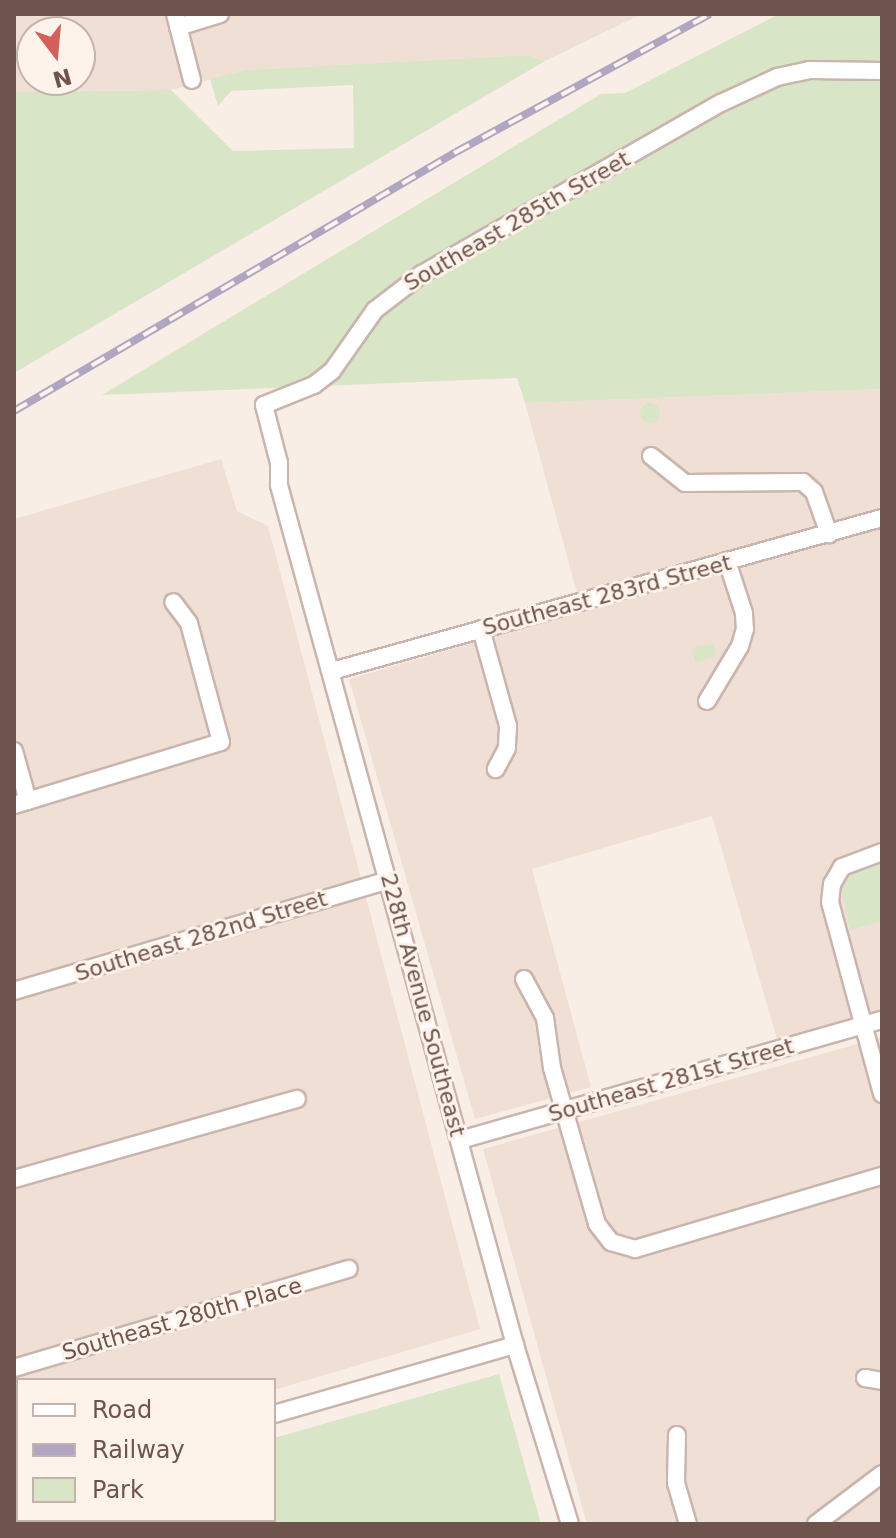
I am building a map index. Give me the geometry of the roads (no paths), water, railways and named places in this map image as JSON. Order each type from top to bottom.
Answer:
[{"type":"street","points":[[192,80],[176,20],[220,14]]},
{"type":"street","name":"Southeast 285th Street","points":[[279,485],[279,463],[264,405],[307,389],[332,371],[375,310],[422,274],[751,88],[809,70],[882,71]]},
{"type":"street","points":[[651,456],[685,483],[803,482],[814,492],[829,534]]},
{"type":"street","name":"228th Avenue Southeast","points":[[279,485],[515,1345],[570,1524]]},
{"type":"street","name":"Southeast 283rd Street","points":[[332,671],[882,518]]},
{"type":"street","points":[[707,701],[740,646],[745,629],[744,613],[727,561]]},
{"type":"street","points":[[14,751],[21,803],[221,742],[189,623],[173,602]]},
{"type":"street","points":[[481,629],[508,726],[507,748],[496,769]]},
{"type":"street","points":[[882,852],[854,860],[836,875],[830,902],[882,1094]]},
{"type":"street","name":"Southeast 282nd Street","points":[[14,991],[388,880]]},
{"type":"street","points":[[524,979],[545,1018],[552,1068],[597,1224],[611,1242],[635,1249],[882,1176]]},
{"type":"street","name":"Southeast 281st Street","points":[[460,1140],[882,1020]]},
{"type":"street","points":[[14,1179],[297,1099]]},
{"type":"street","name":"Southeast 280th Place","points":[[14,1368],[349,1269]]},
{"type":"street","points":[[276,1413],[515,1345]]},
{"type":"street","points":[[865,1378],[882,1381]]},
{"type":"street","points":[[677,1435],[676,1483],[688,1524]]},
{"type":"street","points":[[816,1524],[882,1474]]},
{"type":"railway","points":[[14,411],[456,152],[710,14]]}]
